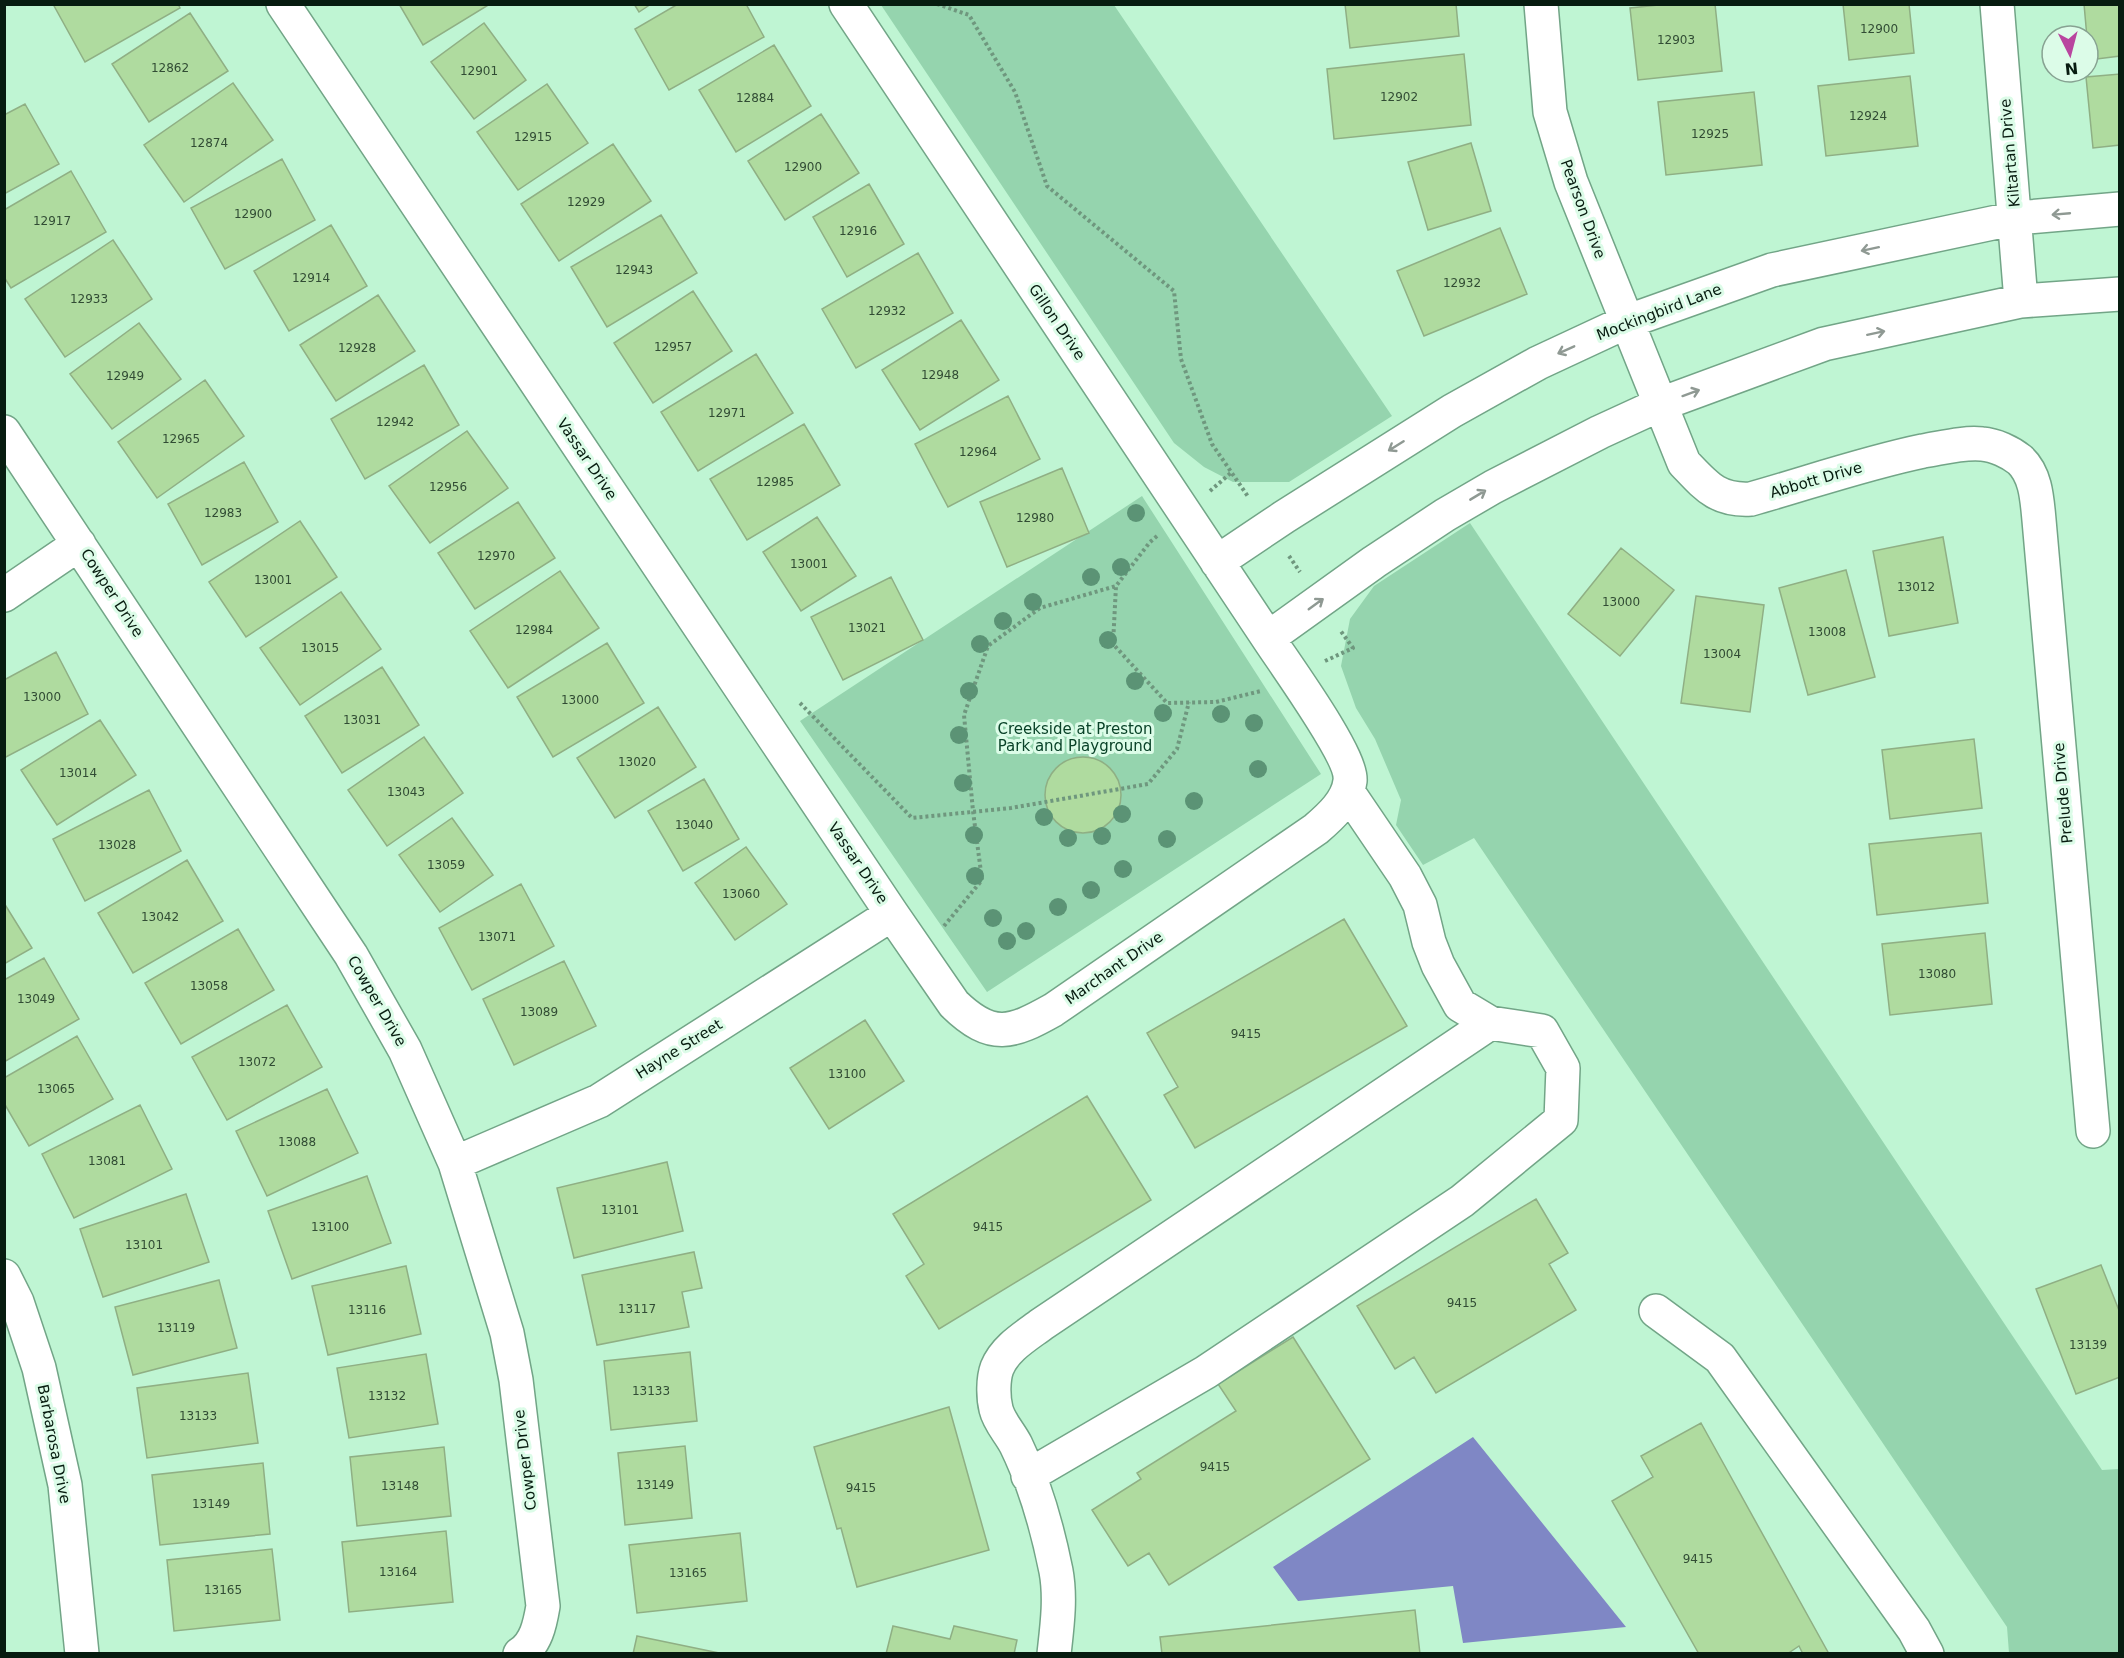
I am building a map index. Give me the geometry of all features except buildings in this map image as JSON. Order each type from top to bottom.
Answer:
[{"type":"street","name":"Vassar Drive","points":[[283,4],[892,914]]},
{"type":"street","name":"Gillon Drive","points":[[846,4],[1268,638]]},
{"type":"street","name":"Pearson Drive","points":[[1541,4],[1550,112],[1571,182],[1661,404]]},
{"type":"street","name":"Kiltartan Drive","points":[[1996,4],[2016,218],[2021,301]]},
{"type":"street","name":"Mockingbird Lane","points":[[1217,562],[1452,411],[1538,363],[1626,322],[1772,270],[2016,218],[2120,209]]},
{"type":"street","points":[[1028,1476],[1206,1372],[1462,1200],[1561,1120],[1563,1068],[1542,1031],[1490,1023],[1460,1005],[1449,987],[1429,942],[1420,905],[1405,876],[1348,792],[1349,770],[1345,759],[1268,638],[1427,526],[1493,487],[1600,432],[1661,404],[1824,344],[2021,301],[2120,294]]},
{"type":"street","name":"Abbott Drive","points":[[1661,404],[1684,463],[1710,491],[1738,500],[1751,499],[1897,456],[1954,446],[1980,444],[1995,446],[2019,459]]},
{"type":"street","name":"Cowper Drive","points":[[4,432],[351,955],[405,1050],[455,1163],[507,1333],[516,1380],[543,1606],[540,1627],[524,1651]]},
{"type":"street","name":"Prelude Drive","points":[[2019,459],[2034,485],[2038,510],[2093,1131]]},
{"type":"street","points":[[4,595],[79,544]]},
{"type":"street","name":"Marchant Drive","points":[[892,914],[954,1004],[963,1013],[985,1026],[1005,1030],[1015,1029],[1053,1010],[1316,829],[1332,815],[1348,792]]},
{"type":"street","name":"Hayne Street","points":[[455,1163],[599,1101],[892,914]]},
{"type":"street","points":[[1054,1653],[1058,1593],[1056,1572],[1028,1476],[1016,1444],[996,1409],[993,1392],[997,1368],[1011,1348],[1042,1324],[1490,1023]]},
{"type":"street","name":"Barbarosa Drive","points":[[4,1276],[17,1302],[39,1368],[65,1485],[82,1653]]},
{"type":"street","points":[[1656,1311],[1720,1358],[1914,1630],[1927,1653]]},
{"type":"path","points":[[937,4],[969,15],[1015,92],[1047,186],[1174,291],[1181,359],[1212,444],[1232,472],[1353,648],[1259,692],[1216,702],[1167,703],[1113,644],[1116,586],[1150,542],[1232,472]]},
{"type":"path","points":[[940,930],[982,880],[964,715],[988,646],[1040,608],[1116,586]]},
{"type":"path","points":[[800,704],[912,818],[1011,808],[1148,784],[1177,749],[1189,702]]},
{"type":"green space","points":[[881,5],[1114,5],[1392,416],[1289,482],[1233,482],[1204,467],[1174,443]]},
{"type":"green space","name":"Creekside at Preston Park and Playground","points":[[1142,496],[1321,774],[987,992],[800,721]]},
{"type":"green space","points":[[1470,523],[2102,1470],[2119,1469],[2119,1653],[2009,1653],[2007,1627],[1474,838],[1423,865],[1396,825],[1401,800],[1375,739],[1356,708],[1341,666],[1350,619],[1374,586]]},
{"type":"water","points":[[1473,1437],[1626,1627],[1463,1643],[1453,1586],[1298,1601],[1273,1567]]}]
